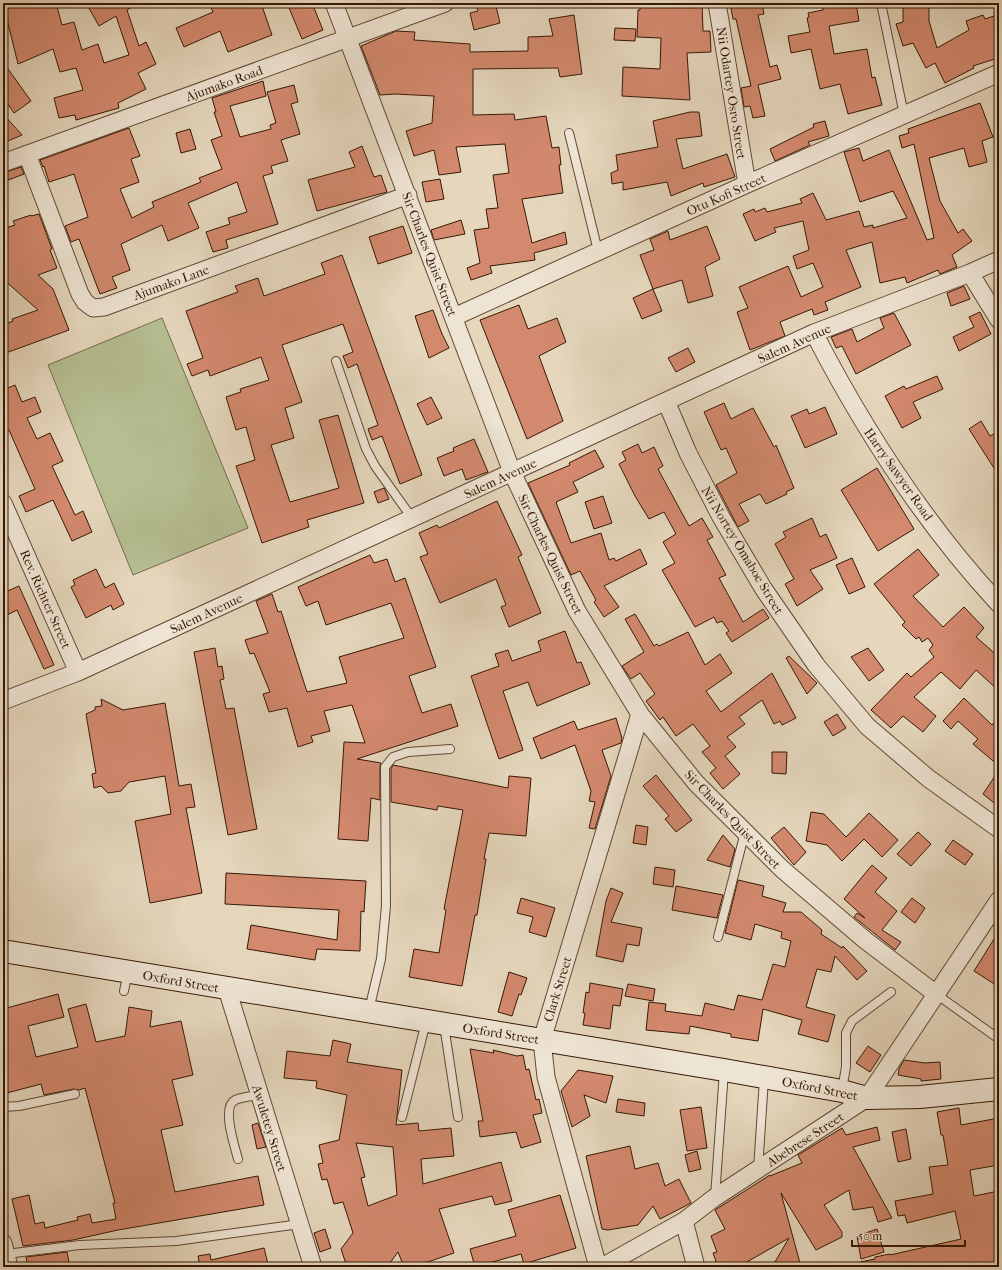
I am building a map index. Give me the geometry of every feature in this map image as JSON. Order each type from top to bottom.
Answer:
[{"type":"main road","name":"Oxford Street","points":[[3,951],[126,982],[227,989],[724,1070],[842,1091],[867,1098],[920,1097],[999,1089]]},
{"type":"street","name":"Sir Charles Quist Street","points":[[334,3],[512,472],[577,611],[640,714],[696,783],[794,880],[865,940],[936,994]]},
{"type":"street","name":"Ajumako Road","points":[[3,163],[445,3]]},
{"type":"street","name":"Nii Odartey Osro Street","points":[[717,3],[747,184]]},
{"type":"street","name":"Otu Kofi Street","points":[[454,317],[747,184],[999,73]]},
{"type":"street","name":"Ajumako Lane","points":[[27,154],[80,294],[85,302],[93,308],[104,307],[408,195]]},
{"type":"street","name":"Salem Avenue","points":[[3,701],[78,672],[814,333],[970,273],[999,260]]},
{"type":"street","points":[[970,273],[999,320]]},
{"type":"street","name":"Harry Sawyer Road","points":[[814,333],[834,372],[874,439],[910,494],[979,583],[999,604]]},
{"type":"street","name":"Nii Nortey Omaboe Street","points":[[666,401],[688,453],[721,517],[763,588],[816,664],[867,726],[928,778],[999,829]]},
{"type":"street","name":"Rev. Richter Street","points":[[3,504],[78,672]]},
{"type":"street","name":"Clark Street","points":[[598,1267],[546,1077],[542,1040],[640,714]]},
{"type":"street","name":"Abebrese Street","points":[[602,1267],[684,1221],[714,1198],[867,1098],[999,900]]},
{"type":"street","name":"Awuletey Street","points":[[227,989],[313,1267]]},
{"type":"street","points":[[684,1221],[696,1267]]},
{"type":"lane","points":[[881,3],[904,115]]},
{"type":"lane","points":[[569,133],[598,251]]},
{"type":"lane","points":[[336,361],[372,460],[412,518]]},
{"type":"lane","points":[[368,1012],[381,959],[386,906],[385,767],[393,758],[408,752],[450,749]]},
{"type":"lane","points":[[718,938],[745,832]]},
{"type":"lane","points":[[842,1091],[846,1067],[846,1033],[852,1021],[891,992]]},
{"type":"lane","points":[[936,994],[999,1039]]},
{"type":"lane","points":[[402,1117],[435,1023]]},
{"type":"lane","points":[[435,1023],[458,1117]]},
{"type":"lane","points":[[714,1198],[724,1070]]},
{"type":"lane","points":[[758,1169],[764,1078]]},
{"type":"lane","points":[[3,1107],[19,1106],[75,1094]]},
{"type":"lane","points":[[238,1159],[228,1114],[231,1104],[235,1100],[260,1095]]},
{"type":"lane","points":[[6,1255],[55,1247],[176,1241],[300,1224]]},
{"type":"green space","points":[[162,318],[248,528],[133,575],[48,365]]},
{"type":"building","points":[[3,3],[56,3],[62,25],[74,22],[82,50],[98,44],[104,63],[129,55],[116,16],[99,26],[86,3],[139,3],[127,10],[139,46],[146,42],[156,64],[138,73],[146,89],[118,103],[119,108],[76,120],[75,115],[59,118],[54,98],[83,90],[76,68],[60,72],[53,49],[18,64]]},
{"type":"building","points":[[209,3],[261,3],[272,35],[228,52],[220,31],[184,47],[176,28],[213,12]]},
{"type":"building","points":[[287,3],[312,3],[323,30],[302,39]]},
{"type":"building","points":[[476,3],[491,3],[491,7],[496,6],[500,23],[474,30],[470,13],[478,11]]},
{"type":"building","points":[[640,3],[702,3],[703,31],[710,31],[711,52],[687,53],[690,100],[622,96],[623,67],[660,69],[661,38],[637,37],[638,10],[640,10]]},
{"type":"building","points":[[730,3],[762,3],[764,14],[758,15],[770,67],[777,65],[781,79],[758,85],[765,116],[753,118],[750,106],[744,107],[741,88],[751,86],[736,19],[733,19]]},
{"type":"building","points":[[822,3],[856,3],[859,21],[829,26],[834,54],[867,49],[872,78],[875,77],[882,105],[848,114],[840,84],[820,89],[811,49],[791,53],[788,36],[810,32],[807,18],[809,17],[808,13],[823,10]]},
{"type":"building","points":[[903,3],[929,3],[929,21],[937,48],[969,30],[966,21],[983,15],[985,19],[994,16],[999,30],[999,48],[995,49],[998,58],[973,66],[974,68],[945,83],[935,63],[926,68],[913,43],[903,46],[896,24],[903,22]]},
{"type":"building","points":[[574,15],[582,74],[560,77],[558,68],[473,69],[473,115],[514,114],[515,120],[546,116],[552,148],[559,147],[561,165],[559,165],[563,193],[522,199],[532,243],[565,232],[567,244],[534,253],[535,260],[490,266],[492,273],[471,280],[467,268],[480,263],[474,230],[489,228],[486,209],[498,208],[493,175],[509,173],[505,144],[456,147],[461,172],[439,175],[434,150],[414,156],[406,131],[432,123],[434,96],[395,94],[380,95],[361,46],[396,31],[415,32],[414,40],[470,44],[470,52],[528,51],[528,37],[553,36],[549,19]]},
{"type":"building","points":[[615,28],[636,29],[635,41],[614,40]]},
{"type":"building","points":[[3,62],[31,101],[14,113],[3,97]]},
{"type":"building","points":[[263,81],[266,96],[230,106],[240,137],[271,129],[270,125],[276,123],[267,92],[294,85],[298,102],[291,104],[300,134],[281,140],[288,161],[271,166],[273,173],[263,176],[278,224],[226,240],[228,248],[213,252],[206,232],[230,224],[228,218],[247,212],[237,182],[188,203],[199,228],[168,241],[162,225],[121,244],[130,270],[112,277],[117,288],[100,294],[79,239],[71,242],[65,226],[88,217],[74,174],[49,182],[44,166],[43,167],[40,160],[129,128],[140,156],[131,159],[139,182],[120,189],[132,218],[154,207],[152,202],[201,182],[199,178],[222,169],[211,140],[222,136],[214,112],[216,112],[212,98]]},
{"type":"building","points":[[980,103],[993,137],[982,141],[987,162],[969,167],[964,148],[929,158],[940,201],[958,233],[963,229],[972,241],[952,255],[957,267],[940,274],[938,270],[907,283],[905,277],[880,283],[872,242],[846,250],[861,287],[825,302],[828,310],[814,315],[812,309],[780,322],[785,336],[750,350],[737,312],[748,308],[739,287],[788,266],[801,297],[823,287],[813,263],[797,269],[793,256],[809,250],[803,221],[774,228],[776,232],[755,241],[743,214],[754,209],[755,212],[765,208],[767,212],[802,203],[800,199],[813,193],[826,220],[859,211],[864,227],[873,225],[873,228],[907,218],[893,191],[860,202],[844,152],[859,148],[863,161],[889,150],[927,240],[934,238],[914,144],[902,148],[899,136],[909,133],[908,129]]},
{"type":"building","points":[[690,112],[699,112],[702,136],[676,139],[683,169],[727,154],[735,177],[704,187],[703,183],[671,196],[667,182],[623,190],[623,182],[612,184],[611,173],[618,170],[616,155],[658,147],[653,121]]},
{"type":"building","points":[[3,114],[22,135],[3,143]]},
{"type":"building","points":[[825,121],[829,136],[808,142],[810,145],[775,161],[770,149],[814,127],[813,124]]},
{"type":"building","points":[[190,129],[196,149],[181,153],[176,133]]},
{"type":"building","points":[[362,146],[374,177],[381,175],[387,192],[317,211],[308,180],[355,167],[349,152]]},
{"type":"building","points":[[21,167],[24,174],[3,182],[3,173]]},
{"type":"building","points":[[440,179],[444,199],[426,202],[422,182]]},
{"type":"building","points":[[39,214],[52,249],[50,250],[57,268],[38,275],[53,289],[69,330],[3,354],[3,325],[13,321],[12,319],[38,310],[3,279],[3,229],[15,225],[13,221]]},
{"type":"building","points":[[461,220],[465,234],[434,240],[431,230]]},
{"type":"building","points":[[403,226],[412,253],[378,264],[369,237]]},
{"type":"building","points":[[707,226],[720,259],[705,267],[713,296],[688,303],[682,280],[653,289],[640,255],[654,250],[650,239],[668,231],[670,240]]},
{"type":"building","points":[[342,255],[422,475],[400,484],[382,436],[372,440],[368,429],[378,425],[357,364],[348,368],[343,356],[353,352],[343,324],[282,345],[302,402],[285,408],[294,438],[271,445],[290,502],[339,488],[319,420],[338,415],[364,503],[307,520],[309,527],[262,543],[236,466],[255,460],[246,427],[236,430],[226,397],[241,392],[240,389],[269,380],[261,357],[210,376],[208,370],[192,376],[187,364],[203,358],[186,311],[238,292],[235,286],[258,278],[264,296],[325,274],[321,263]]},
{"type":"building","points":[[964,286],[970,299],[951,306],[947,293]]},
{"type":"building","points":[[653,289],[662,311],[642,319],[633,298]]},
{"type":"building","points":[[519,305],[528,329],[557,318],[566,342],[539,356],[563,421],[527,439],[480,320]]},
{"type":"building","points":[[433,310],[449,348],[429,358],[415,316]]},
{"type":"building","points":[[980,312],[991,334],[959,351],[953,337],[974,327],[969,317]]},
{"type":"building","points":[[894,313],[911,345],[856,374],[842,346],[836,348],[831,337],[852,329],[857,342],[884,328],[880,318]]},
{"type":"building","points":[[688,348],[695,362],[676,372],[668,358]]},
{"type":"building","points":[[937,376],[943,389],[913,402],[921,418],[902,428],[885,396],[904,386],[906,389]]},
{"type":"building","points":[[15,385],[22,402],[35,397],[41,412],[27,418],[37,439],[50,433],[63,461],[52,466],[75,515],[83,511],[92,532],[72,541],[53,500],[26,512],[19,496],[35,489],[9,430],[3,432],[3,390]]},
{"type":"building","points":[[431,397],[442,418],[427,425],[417,404]]},
{"type":"building","points":[[724,403],[731,419],[753,408],[774,447],[776,445],[794,488],[786,492],[787,494],[766,504],[760,494],[739,504],[749,521],[738,527],[716,485],[737,473],[726,448],[721,450],[704,412]]},
{"type":"building","points":[[825,407],[837,434],[805,448],[791,416],[807,409],[809,414]]},
{"type":"building","points":[[981,421],[990,436],[994,434],[999,441],[999,476],[969,429]]},
{"type":"building","points":[[474,439],[488,472],[466,480],[462,469],[444,476],[437,458],[454,451],[453,448]]},
{"type":"building","points":[[638,444],[642,453],[654,447],[663,466],[658,469],[689,526],[702,518],[713,537],[707,540],[726,575],[719,578],[743,622],[763,609],[769,618],[732,642],[726,633],[729,631],[722,621],[717,623],[714,617],[695,627],[662,570],[675,563],[663,542],[676,534],[664,512],[649,519],[635,496],[619,464],[626,460],[622,452]]},
{"type":"building","points":[[595,450],[604,467],[573,482],[578,492],[556,502],[571,543],[601,533],[609,560],[614,558],[616,561],[640,549],[647,564],[604,586],[619,607],[604,617],[594,602],[596,600],[580,571],[571,575],[528,483],[570,465],[569,463]]},
{"type":"building","points":[[877,468],[914,529],[878,551],[841,490]]},
{"type":"building","points":[[384,488],[389,499],[378,503],[374,492]]},
{"type":"building","points":[[603,496],[612,523],[594,529],[585,502]]},
{"type":"building","points":[[497,501],[522,555],[518,557],[541,613],[509,627],[501,607],[506,605],[496,579],[440,603],[420,557],[428,554],[419,533],[437,525],[439,528]]},
{"type":"building","points":[[812,518],[820,537],[826,534],[837,558],[810,570],[823,589],[797,606],[785,584],[794,579],[775,544],[786,537],[783,532]]},
{"type":"building","points":[[918,549],[939,575],[913,596],[943,627],[964,607],[984,628],[976,637],[999,657],[999,691],[976,670],[960,689],[941,672],[914,697],[936,716],[923,732],[903,716],[891,728],[871,710],[907,673],[911,677],[934,657],[929,650],[933,645],[928,638],[922,642],[919,637],[916,639],[902,625],[905,622],[874,584]]},
{"type":"building","points":[[370,555],[374,563],[387,559],[395,582],[405,578],[436,667],[409,676],[422,713],[451,704],[458,726],[357,759],[381,763],[380,800],[371,798],[368,841],[338,839],[344,742],[365,743],[352,705],[324,711],[330,731],[311,736],[313,742],[298,747],[287,708],[269,712],[263,694],[270,692],[254,653],[250,654],[245,640],[268,633],[256,601],[272,594],[278,612],[281,611],[307,692],[347,683],[339,657],[404,638],[391,603],[326,625],[318,601],[306,606],[298,587]]},
{"type":"building","points":[[852,558],[865,587],[849,594],[836,565]]},
{"type":"building","points":[[96,569],[105,588],[114,583],[124,604],[113,610],[111,605],[86,618],[71,587],[75,585],[73,580]]},
{"type":"building","points":[[19,586],[54,665],[44,669],[17,610],[3,617],[3,593]]},
{"type":"building","points":[[635,614],[654,646],[657,644],[659,646],[688,632],[705,665],[720,654],[732,673],[706,691],[721,712],[772,673],[796,718],[782,725],[780,721],[774,724],[762,700],[739,717],[745,724],[727,737],[736,747],[725,756],[740,774],[723,789],[710,773],[716,768],[702,752],[710,746],[693,724],[676,736],[663,717],[660,720],[646,701],[655,694],[640,673],[631,679],[622,666],[644,652],[625,619]]},
{"type":"building","points":[[565,631],[577,663],[581,662],[590,684],[537,706],[528,682],[503,691],[523,750],[499,759],[471,676],[499,666],[495,654],[508,650],[512,661],[541,651],[538,641]]},
{"type":"building","points":[[215,648],[218,667],[222,666],[224,679],[220,680],[226,709],[234,708],[257,829],[228,835],[194,652]]},
{"type":"building","points":[[868,648],[884,670],[869,681],[851,657]]},
{"type":"building","points":[[789,656],[817,683],[807,694],[786,658]]},
{"type":"building","points":[[964,698],[992,725],[999,717],[999,766],[973,744],[978,739],[958,721],[951,729],[943,721]]},
{"type":"building","points":[[101,699],[123,710],[165,703],[179,786],[191,784],[195,807],[186,808],[202,893],[150,903],[135,821],[171,814],[165,776],[129,782],[121,791],[108,793],[101,786],[94,788],[92,774],[96,773],[86,714],[95,710],[95,707],[102,706]]},
{"type":"building","points":[[837,714],[846,728],[833,736],[824,722]]},
{"type":"building","points":[[616,718],[622,738],[621,743],[602,750],[611,776],[595,829],[589,828],[595,802],[589,801],[591,791],[575,745],[541,759],[533,738],[574,721],[578,730]]},
{"type":"building","points":[[772,752],[787,752],[786,774],[772,773]]},
{"type":"building","points":[[393,765],[508,788],[509,776],[531,778],[526,836],[489,833],[477,915],[475,915],[462,986],[409,977],[414,949],[439,953],[446,910],[444,909],[463,810],[438,806],[437,810],[391,802],[391,769]]},
{"type":"building","points":[[999,770],[999,807],[983,794]]},
{"type":"building","points":[[656,775],[692,820],[676,832],[665,819],[669,816],[643,786]]},
{"type":"building","points":[[811,812],[824,814],[846,837],[869,813],[898,840],[882,857],[864,839],[842,861],[827,845],[806,841]]},
{"type":"building","points":[[636,825],[648,827],[646,845],[633,843]]},
{"type":"building","points":[[784,827],[806,852],[794,865],[771,838]]},
{"type":"building","points":[[918,832],[931,844],[911,866],[897,854]]},
{"type":"building","points":[[723,835],[735,849],[730,867],[707,860]]},
{"type":"building","points":[[953,840],[973,854],[965,865],[945,851]]},
{"type":"building","points":[[872,865],[887,878],[875,892],[897,911],[882,930],[901,942],[895,950],[854,917],[857,913],[865,918],[844,899]]},
{"type":"building","points":[[655,867],[675,870],[673,887],[653,884]]},
{"type":"building","points":[[226,873],[366,881],[364,912],[361,911],[360,951],[317,949],[315,960],[247,949],[251,925],[337,940],[339,910],[225,904]]},
{"type":"building","points":[[738,880],[764,886],[762,896],[786,903],[783,912],[801,912],[822,930],[821,934],[842,948],[843,946],[867,971],[857,980],[835,956],[831,972],[817,969],[806,1007],[835,1015],[828,1042],[798,1034],[802,1020],[763,1009],[758,1041],[731,1037],[731,1034],[690,1026],[689,1034],[646,1030],[649,1002],[666,1004],[665,1011],[702,1016],[705,1003],[734,1010],[738,995],[762,1000],[773,964],[785,967],[791,941],[781,938],[782,932],[755,924],[751,940],[725,933]]},
{"type":"building","points":[[676,886],[723,895],[717,918],[672,910]]},
{"type":"building","points":[[611,888],[623,893],[611,922],[642,928],[639,946],[627,944],[623,962],[596,956],[606,901]]},
{"type":"building","points":[[521,898],[555,908],[546,937],[529,932],[533,917],[517,913]]},
{"type":"building","points":[[912,898],[925,908],[915,923],[901,912]]},
{"type":"building","points":[[999,931],[999,987],[974,971]]},
{"type":"building","points":[[509,972],[527,978],[521,995],[519,994],[512,1016],[498,1012]]},
{"type":"building","points":[[590,983],[623,989],[620,1006],[613,1005],[610,1029],[583,1025],[586,992],[589,993]]},
{"type":"building","points":[[628,984],[655,989],[653,1001],[625,996]]},
{"type":"building","points":[[58,994],[64,1017],[28,1026],[36,1057],[78,1047],[68,1009],[86,1004],[96,1042],[125,1036],[129,1007],[152,1011],[150,1027],[181,1021],[193,1075],[172,1080],[183,1125],[161,1130],[175,1192],[258,1176],[264,1205],[118,1230],[73,1240],[23,1246],[12,1199],[29,1195],[35,1224],[44,1222],[45,1228],[78,1220],[77,1217],[90,1214],[92,1223],[116,1219],[113,1203],[115,1203],[85,1088],[44,1095],[41,1084],[3,1094],[3,1009]]},
{"type":"building","points":[[333,1040],[351,1044],[347,1062],[402,1070],[396,1125],[418,1123],[419,1131],[451,1128],[454,1156],[421,1159],[423,1184],[501,1162],[512,1201],[495,1205],[492,1196],[439,1209],[454,1253],[413,1267],[404,1267],[398,1252],[387,1267],[347,1267],[341,1249],[353,1233],[343,1202],[334,1204],[327,1179],[322,1180],[318,1164],[323,1163],[319,1145],[339,1140],[347,1095],[316,1088],[317,1081],[284,1078],[287,1051],[330,1056]],"holes":[[[356,1143],[393,1147],[397,1195],[368,1206],[361,1178],[365,1177]]]},
{"type":"building","points":[[868,1046],[881,1055],[870,1072],[856,1063]]},
{"type":"building","points":[[470,1049],[494,1053],[493,1050],[517,1056],[523,1055],[526,1070],[529,1069],[536,1100],[539,1099],[542,1113],[533,1115],[541,1142],[521,1148],[516,1132],[480,1137],[478,1121],[483,1121]]},
{"type":"building","points":[[904,1060],[925,1063],[940,1062],[941,1079],[921,1081],[921,1079],[898,1075],[899,1069]]},
{"type":"building","points":[[578,1070],[613,1076],[606,1103],[584,1095],[590,1116],[572,1127],[561,1091]]},
{"type":"building","points":[[618,1099],[645,1103],[644,1116],[616,1112]]},
{"type":"building","points":[[701,1107],[707,1148],[687,1151],[680,1110]]},
{"type":"building","points":[[959,1108],[961,1125],[999,1118],[999,1165],[970,1170],[974,1196],[999,1191],[999,1267],[860,1267],[860,1262],[875,1259],[875,1257],[961,1239],[955,1211],[907,1223],[905,1215],[898,1216],[895,1201],[933,1194],[929,1167],[948,1165],[943,1135],[941,1135],[937,1112]]},
{"type":"building","points":[[258,1123],[266,1147],[257,1149],[252,1125]]},
{"type":"building","points":[[877,1127],[880,1140],[853,1147],[892,1218],[878,1222],[873,1207],[853,1210],[849,1190],[824,1205],[842,1232],[842,1237],[816,1250],[781,1193],[801,1267],[772,1267],[789,1238],[738,1267],[718,1267],[713,1253],[717,1252],[711,1236],[725,1229],[715,1210],[770,1175],[802,1163],[798,1155],[842,1128],[846,1135]]},
{"type":"building","points":[[906,1129],[911,1159],[898,1162],[892,1132]]},
{"type":"building","points":[[630,1146],[635,1169],[658,1163],[665,1186],[679,1179],[691,1203],[660,1219],[653,1206],[638,1225],[608,1230],[602,1229],[586,1156]]},
{"type":"building","points":[[697,1151],[701,1169],[689,1172],[685,1155]]},
{"type":"building","points":[[560,1195],[576,1248],[524,1264],[521,1254],[475,1267],[470,1249],[516,1236],[508,1210]]},
{"type":"building","points":[[325,1229],[331,1248],[320,1252],[314,1233]]},
{"type":"building","points":[[877,1229],[884,1252],[861,1259],[857,1236]]},
{"type":"building","points":[[264,1248],[268,1264],[265,1265],[266,1267],[200,1267],[198,1256],[210,1254],[211,1260]]},
{"type":"building","points":[[67,1252],[70,1267],[28,1267],[26,1257]]}]
